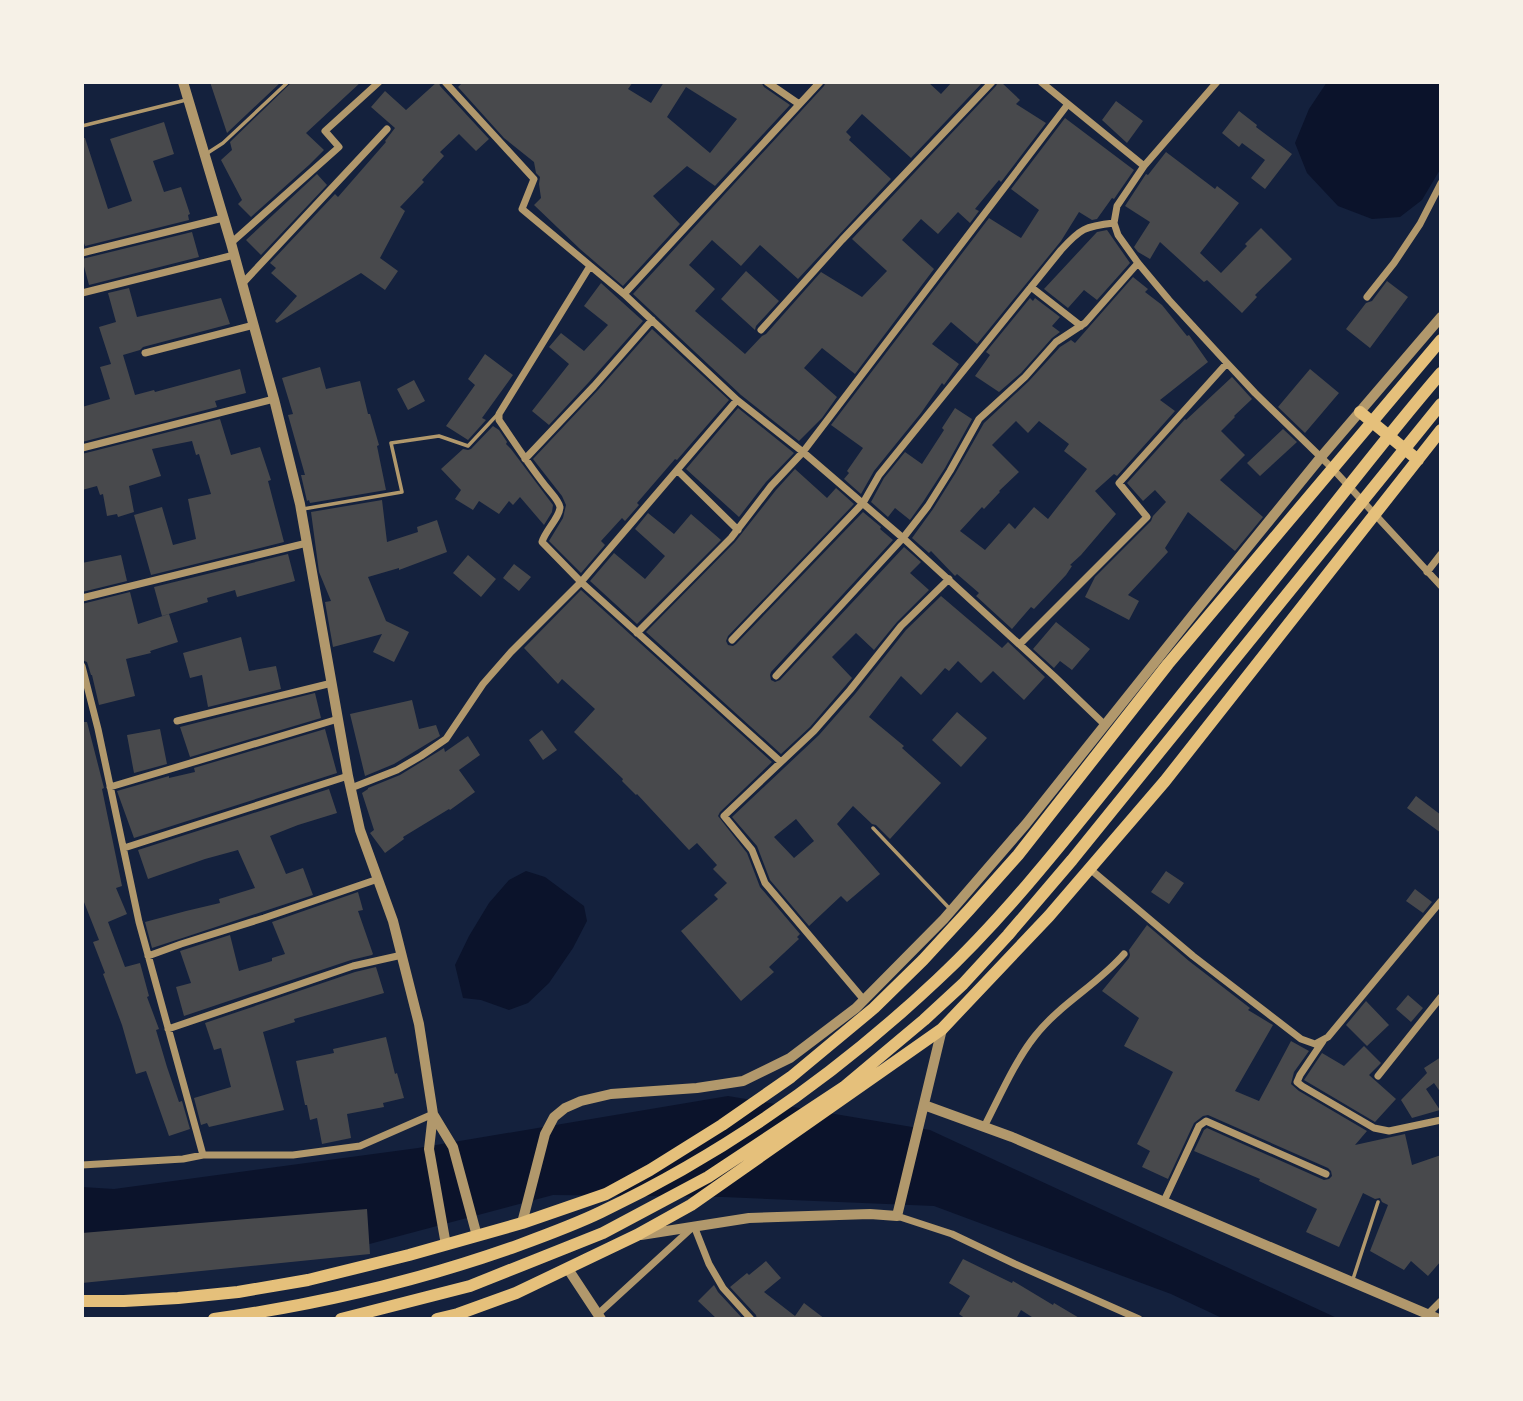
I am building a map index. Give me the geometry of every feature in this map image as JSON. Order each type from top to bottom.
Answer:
[{"type":"main road","points":[[82,1301],[137,1300],[238,1292],[308,1279],[522,1223],[606,1194],[722,1125],[791,1077],[874,1008],[938,944],[1018,855],[1168,664],[1441,340]]},
{"type":"main road","points":[[214,1319],[273,1311],[405,1282],[464,1265],[541,1237],[597,1214],[684,1168],[769,1116],[824,1077],[940,978],[1028,883],[1441,373]]},
{"type":"main road","points":[[341,1319],[470,1286],[603,1233],[708,1177],[845,1087],[963,984],[1009,935],[1441,404]]},
{"type":"main road","points":[[1360,412],[1418,460]]},
{"type":"main road","points":[[437,1319],[516,1293],[637,1235],[691,1205],[942,1029],[1040,925],[1174,770],[1441,430]]},
{"type":"street","points":[[183,82],[274,399],[301,510],[360,830],[393,921],[419,1024],[433,1114],[429,1149],[446,1245]]},
{"type":"street","points":[[231,243],[339,147],[325,131],[379,82]]},
{"type":"street","points":[[445,82],[534,179],[522,209],[624,294],[737,400],[803,452],[903,538],[1105,725]]},
{"type":"street","points":[[767,82],[799,104]]},
{"type":"street","points":[[624,294],[820,82]]},
{"type":"street","points":[[761,330],[992,82]]},
{"type":"street","points":[[1041,82],[1144,166]]},
{"type":"street","points":[[1217,82],[1144,166],[1117,206],[1114,223],[1118,235],[1138,263],[1227,363],[1332,468],[1441,586]]},
{"type":"street","points":[[637,633],[738,530],[771,486],[803,452],[1068,104]]},
{"type":"street","points":[[242,284],[387,129]]},
{"type":"street","points":[[1367,297],[1420,224],[1441,183]]},
{"type":"street","points":[[82,253],[223,218]]},
{"type":"street","points":[[733,640],[863,503],[879,475],[1074,236],[1086,227],[1114,223]]},
{"type":"street","points":[[82,293],[234,255]]},
{"type":"street","points":[[776,676],[903,538],[943,483],[979,419],[1025,376],[1056,342],[1081,326],[1138,263]]},
{"type":"street","points":[[590,267],[499,414],[499,420],[560,507],[542,542],[581,582],[781,762]]},
{"type":"street","points":[[1031,287],[1081,326]]},
{"type":"street","points":[[522,1223],[545,1134],[554,1117],[565,1108],[611,1094],[697,1088],[743,1081],[790,1058],[856,1008],[951,911],[1026,824],[1321,457],[1441,317]]},
{"type":"street","points":[[525,459],[652,320]]},
{"type":"street","points":[[145,353],[254,326]]},
{"type":"street","points":[[1020,644],[1147,517],[1119,483],[1227,363]]},
{"type":"street","points":[[82,448],[274,399]]},
{"type":"street","points":[[351,788],[397,770],[446,739],[483,684],[581,582],[737,400]]},
{"type":"street","points":[[677,470],[738,530]]},
{"type":"street","points":[[82,598],[307,543]]},
{"type":"street","points":[[1427,572],[1441,554]]},
{"type":"street","points":[[864,1000],[765,883],[752,850],[724,816],[814,731],[850,691],[901,626],[949,579]]},
{"type":"street","points":[[82,666],[139,922],[203,1155]]},
{"type":"street","points":[[177,722],[332,683]]},
{"type":"street","points":[[110,787],[338,719]]},
{"type":"street","points":[[124,848],[348,776]]},
{"type":"street","points":[[1090,869],[1193,956],[1301,1039],[1315,1044],[1324,1041]]},
{"type":"street","points":[[148,956],[378,879]]},
{"type":"street","points":[[1441,901],[1324,1041],[1297,1082],[1374,1128],[1389,1130],[1441,1120]]},
{"type":"street","points":[[984,1127],[1034,1037],[1059,1010],[1110,970],[1124,954]]},
{"type":"street","points":[[169,1029],[353,966],[402,955]]},
{"type":"street","points":[[1378,1076],[1441,997]]},
{"type":"street","points":[[898,1212],[942,1029]]},
{"type":"street","points":[[924,1105],[1012,1137],[1439,1319]]},
{"type":"street","points":[[82,1166],[183,1159],[203,1155],[293,1156],[360,1146],[433,1114]]},
{"type":"street","points":[[433,1114],[453,1147],[477,1236]]},
{"type":"street","points":[[1164,1201],[1199,1126],[1206,1121],[1326,1174]]},
{"type":"street","points":[[637,1235],[749,1218],[898,1212],[1139,1319]]},
{"type":"street","points":[[568,1269],[600,1317],[694,1226]]},
{"type":"street","points":[[694,1226],[709,1264],[723,1288],[751,1319]]},
{"type":"street","points":[[1427,1314],[1441,1301]]},
{"type":"lane","points":[[204,155],[223,143],[288,82]]},
{"type":"lane","points":[[82,126],[188,99]]},
{"type":"lane","points":[[301,510],[402,492],[391,443],[439,436],[468,446],[499,414]]},
{"type":"lane","points":[[873,828],[951,911]]},
{"type":"lane","points":[[1353,1281],[1378,1202]]},
{"type":"water","points":[[1327,82],[1441,84],[1441,168],[1422,200],[1400,217],[1372,219],[1338,206],[1307,173],[1295,143],[1309,109]]},
{"type":"water","points":[[526,871],[545,877],[584,906],[587,921],[573,948],[549,983],[528,1003],[509,1010],[481,1000],[463,998],[455,965],[469,936],[489,903],[509,880]]},
{"type":"water","points":[[728,1096],[930,1130],[1339,1319],[1224,1319],[1171,1294],[934,1206],[723,1197],[553,1195],[317,1258],[82,1272],[82,1187],[114,1189],[418,1148]]},
{"type":"building","points":[[210,82],[281,82],[227,133]]},
{"type":"building","points":[[292,82],[361,82],[306,133],[324,150],[251,217],[238,204],[242,200],[221,160],[232,150],[230,142]]},
{"type":"building","points":[[437,82],[489,139],[476,151],[459,134],[440,152],[444,156],[400,207],[405,211],[380,258],[398,271],[385,290],[361,273],[277,323],[275,321],[297,296],[271,273],[276,268],[270,263],[335,194],[338,197],[395,128],[371,107],[385,91],[406,110]]},
{"type":"building","points":[[463,82],[633,82],[628,89],[651,103],[664,82],[761,82],[790,105],[715,186],[687,166],[653,196],[680,224],[623,286],[534,205],[541,198],[540,177],[536,173],[534,162],[504,138],[458,87]],"holes":[[[686,87],[737,119],[710,153],[667,117]]]},
{"type":"building","points":[[826,82],[928,82],[941,94],[952,82],[983,82],[911,158],[862,114],[846,132],[851,137],[849,140],[891,179],[798,279],[760,245],[741,266],[712,240],[689,265],[715,289],[695,311],[745,354],[821,272],[862,297],[887,271],[852,239],[998,82],[1020,100],[1016,104],[1046,123],[1001,182],[999,180],[975,209],[979,211],[970,223],[958,212],[938,234],[921,219],[902,240],[934,269],[855,374],[822,348],[804,368],[837,397],[822,418],[799,441],[741,395],[633,294]]},
{"type":"building","points":[[1116,101],[1143,121],[1127,143],[1102,120]]},
{"type":"building","points":[[1239,111],[1292,154],[1265,189],[1251,178],[1265,160],[1242,143],[1239,147],[1222,133]]},
{"type":"building","points":[[1065,118],[1134,170],[1097,219],[1092,220],[1079,212],[1061,241],[977,344],[951,322],[932,344],[959,364],[874,471],[861,494],[844,479],[863,448],[831,425],[989,218],[1021,238],[1039,210],[1011,189]]},
{"type":"building","points":[[164,122],[174,154],[153,161],[164,192],[181,187],[190,214],[189,220],[85,246],[82,237],[82,138],[85,138],[108,209],[132,201],[110,139]]},
{"type":"building","points":[[1166,152],[1215,189],[1217,186],[1239,203],[1200,253],[1221,273],[1261,228],[1292,259],[1255,295],[1257,297],[1242,313],[1160,242],[1150,259],[1134,247],[1150,222],[1125,206],[1146,174],[1148,175]]},
{"type":"building","points":[[317,174],[327,185],[261,255],[246,240]]},
{"type":"building","points":[[1107,230],[1130,263],[1097,300],[1084,290],[1068,308],[1044,289],[1097,232]]},
{"type":"building","points":[[192,232],[199,257],[89,285],[82,259]]},
{"type":"building","points":[[746,271],[779,301],[755,330],[721,299]]},
{"type":"building","points":[[1133,277],[1148,289],[1145,292],[1162,305],[1187,336],[1189,335],[1208,362],[1160,400],[1175,411],[1117,476],[1114,474],[1095,491],[1116,514],[1070,565],[1072,566],[1066,575],[1034,609],[1031,607],[1012,629],[976,596],[979,593],[912,538],[955,474],[984,423],[1029,381],[1060,347],[1071,340],[1075,343]],"holes":[[[1016,421],[1028,433],[1039,421],[1069,444],[1064,451],[1087,469],[1048,519],[1034,507],[1015,529],[1009,523],[985,550],[960,531],[1019,472],[992,445]]]},
{"type":"building","points":[[1387,281],[1408,297],[1370,348],[1346,329]]},
{"type":"building","points":[[601,283],[643,321],[549,425],[532,411],[569,364],[549,347],[561,333],[584,351],[608,325],[584,306]]},
{"type":"building","points":[[129,288],[137,317],[221,298],[230,324],[143,347],[123,355],[135,395],[240,369],[246,393],[215,401],[217,407],[82,442],[82,407],[110,399],[100,367],[111,364],[99,327],[116,322],[108,293]]},
{"type":"building","points":[[1030,298],[1033,301],[1035,298],[1060,317],[1052,326],[1060,332],[999,392],[975,376],[990,355],[986,352]]},
{"type":"building","points":[[652,329],[729,400],[637,503],[639,505],[625,521],[622,518],[601,541],[605,545],[581,573],[549,541],[563,518],[566,505],[533,459]]},
{"type":"building","points":[[485,354],[513,375],[482,418],[486,420],[468,440],[446,426],[475,385],[468,379]]},
{"type":"building","points":[[320,367],[326,389],[360,381],[379,445],[377,446],[386,490],[310,503],[307,501],[301,475],[305,475],[288,415],[293,414],[282,378]]},
{"type":"building","points":[[1310,369],[1339,393],[1305,433],[1278,407]]},
{"type":"building","points":[[1232,377],[1252,399],[1221,431],[1245,455],[1220,480],[1263,517],[1235,551],[1188,512],[1165,548],[1168,552],[1128,595],[1139,601],[1129,620],[1085,597],[1095,577],[1151,521],[1166,502],[1155,490],[1143,501],[1127,483],[1185,419]]},
{"type":"building","points":[[414,380],[425,401],[408,410],[397,389]]},
{"type":"building","points":[[738,408],[794,453],[766,482],[739,517],[686,469]]},
{"type":"building","points":[[955,408],[972,419],[945,468],[910,520],[895,508],[888,517],[871,502],[884,478],[905,452],[922,464]]},
{"type":"building","points":[[220,419],[231,455],[260,447],[271,480],[268,481],[284,542],[151,575],[134,515],[162,507],[173,545],[196,539],[188,499],[211,494],[199,454],[196,455],[192,441],[152,449],[161,476],[129,486],[134,512],[118,517],[117,514],[107,516],[103,494],[100,495],[97,486],[82,490],[82,454]]},
{"type":"building","points":[[493,426],[499,430],[506,444],[553,505],[544,525],[520,497],[513,505],[509,501],[499,514],[479,501],[473,510],[455,499],[461,490],[441,469],[463,449],[471,449]]},
{"type":"building","points":[[1283,429],[1297,442],[1260,476],[1247,463]]},
{"type":"building","points":[[795,469],[827,498],[836,488],[854,504],[728,636],[728,645],[736,644],[863,512],[893,540],[771,672],[771,680],[780,680],[904,547],[921,562],[910,573],[929,590],[874,650],[856,633],[832,657],[852,678],[810,727],[781,754],[646,632],[735,542]]},
{"type":"building","points":[[382,500],[387,542],[418,532],[417,527],[437,520],[447,552],[399,570],[368,577],[386,621],[409,632],[394,662],[373,652],[382,634],[333,647],[325,602],[331,601],[319,572],[311,512]]},
{"type":"building","points":[[648,513],[674,534],[691,514],[721,540],[637,624],[590,581],[614,553],[645,579],[665,556],[635,529]]},
{"type":"building","points":[[288,554],[295,581],[237,597],[235,590],[207,598],[208,602],[162,616],[154,587]]},
{"type":"building","points":[[121,555],[127,581],[82,592],[82,563]]},
{"type":"building","points":[[468,555],[496,579],[481,597],[453,573]]},
{"type":"building","points":[[514,564],[531,577],[519,591],[503,578]]},
{"type":"building","points":[[581,590],[772,762],[718,816],[747,853],[760,887],[800,934],[797,937],[799,939],[769,967],[774,972],[741,1001],[681,931],[718,899],[714,895],[727,883],[713,869],[717,865],[697,843],[689,850],[623,779],[574,732],[595,709],[562,679],[558,684],[524,648]]},
{"type":"building","points":[[130,592],[138,624],[169,614],[178,642],[126,659],[135,696],[99,705],[92,675],[87,662],[82,660],[82,604]]},
{"type":"building","points":[[941,596],[1002,648],[1008,642],[1045,677],[1024,700],[993,671],[981,683],[958,661],[949,671],[945,668],[921,695],[901,676],[869,717],[904,746],[902,748],[941,783],[890,839],[853,806],[837,824],[880,874],[847,902],[841,896],[809,926],[770,880],[757,846],[732,817],[819,735],[906,630]],"holes":[[[796,819],[814,841],[794,858],[774,837]]]},
{"type":"building","points":[[1056,622],[1090,649],[1072,670],[1060,661],[1054,668],[1033,649]]},
{"type":"building","points":[[241,637],[249,671],[276,666],[281,689],[208,707],[202,675],[190,678],[183,653]]},
{"type":"building","points":[[315,693],[321,718],[190,757],[180,727]]},
{"type":"building","points":[[412,700],[419,729],[436,725],[440,736],[394,764],[365,776],[350,714]]},
{"type":"building","points":[[957,712],[987,738],[961,767],[932,740]]},
{"type":"building","points":[[82,722],[87,722],[104,788],[102,789],[122,886],[116,888],[127,914],[108,922],[125,967],[140,963],[167,1067],[179,1102],[182,1101],[190,1129],[169,1136],[146,1071],[136,1074],[93,942],[99,940],[82,897]]},
{"type":"building","points":[[160,729],[167,764],[134,773],[127,735]]},
{"type":"building","points":[[325,729],[337,773],[134,838],[117,791],[169,776],[195,772],[194,768]]},
{"type":"building","points":[[542,730],[557,750],[543,760],[529,740]]},
{"type":"building","points":[[468,736],[480,755],[459,770],[475,792],[403,837],[404,839],[385,853],[370,833],[374,830],[362,793],[400,775],[444,748],[445,752]]},
{"type":"building","points":[[329,789],[337,813],[270,836],[286,874],[303,868],[313,895],[152,948],[145,922],[220,903],[219,899],[255,888],[238,850],[148,879],[138,850]]},
{"type":"building","points":[[1416,796],[1441,815],[1441,833],[1407,808]]},
{"type":"building","points":[[1166,871],[1184,883],[1169,904],[1151,892]]},
{"type":"building","points":[[1415,889],[1432,902],[1423,913],[1406,901]]},
{"type":"building","points":[[358,892],[363,910],[358,911],[372,955],[184,1016],[176,987],[191,983],[180,951],[230,935],[239,971],[272,961],[272,958],[285,954],[272,922]]},
{"type":"building","points":[[1147,925],[1250,1008],[1248,1010],[1273,1025],[1235,1091],[1259,1101],[1291,1041],[1309,1051],[1294,1072],[1291,1084],[1367,1131],[1355,1145],[1405,1134],[1412,1165],[1441,1155],[1441,1261],[1428,1276],[1411,1261],[1404,1270],[1370,1251],[1388,1205],[1380,1198],[1375,1199],[1363,1193],[1339,1247],[1306,1232],[1317,1209],[1259,1181],[1260,1179],[1194,1151],[1207,1128],[1324,1180],[1332,1176],[1328,1168],[1208,1115],[1194,1123],[1168,1179],[1142,1167],[1150,1151],[1137,1144],[1173,1072],[1124,1046],[1139,1018],[1102,991],[1129,958],[1129,950]]},
{"type":"building","points":[[376,967],[384,993],[294,1019],[295,1022],[263,1032],[284,1110],[209,1127],[207,1123],[201,1125],[194,1098],[231,1087],[221,1048],[214,1050],[205,1023]]},
{"type":"building","points":[[1408,995],[1423,1008],[1411,1022],[1396,1009]]},
{"type":"building","points":[[1366,1001],[1389,1025],[1367,1046],[1346,1025]]},
{"type":"building","points":[[386,1037],[404,1098],[383,1103],[384,1107],[347,1114],[351,1138],[322,1144],[317,1118],[310,1120],[305,1105],[296,1061]]},
{"type":"building","points":[[1364,1046],[1381,1063],[1369,1075],[1396,1099],[1375,1122],[1304,1080],[1322,1053],[1344,1066]]},
{"type":"building","points":[[1441,1057],[1441,1093],[1434,1083],[1426,1089],[1440,1110],[1412,1118],[1401,1100],[1427,1073],[1424,1068]]},
{"type":"building","points":[[367,1209],[370,1254],[82,1283],[82,1233]]},
{"type":"building","points":[[963,1259],[1012,1283],[1013,1281],[1081,1319],[1035,1319],[1021,1310],[1016,1319],[966,1319],[959,1314],[970,1296],[949,1283]]},
{"type":"building","points":[[766,1261],[781,1278],[764,1292],[795,1316],[804,1303],[825,1319],[757,1319],[730,1287]]},
{"type":"building","points":[[714,1285],[743,1319],[717,1319],[698,1301]]}]
